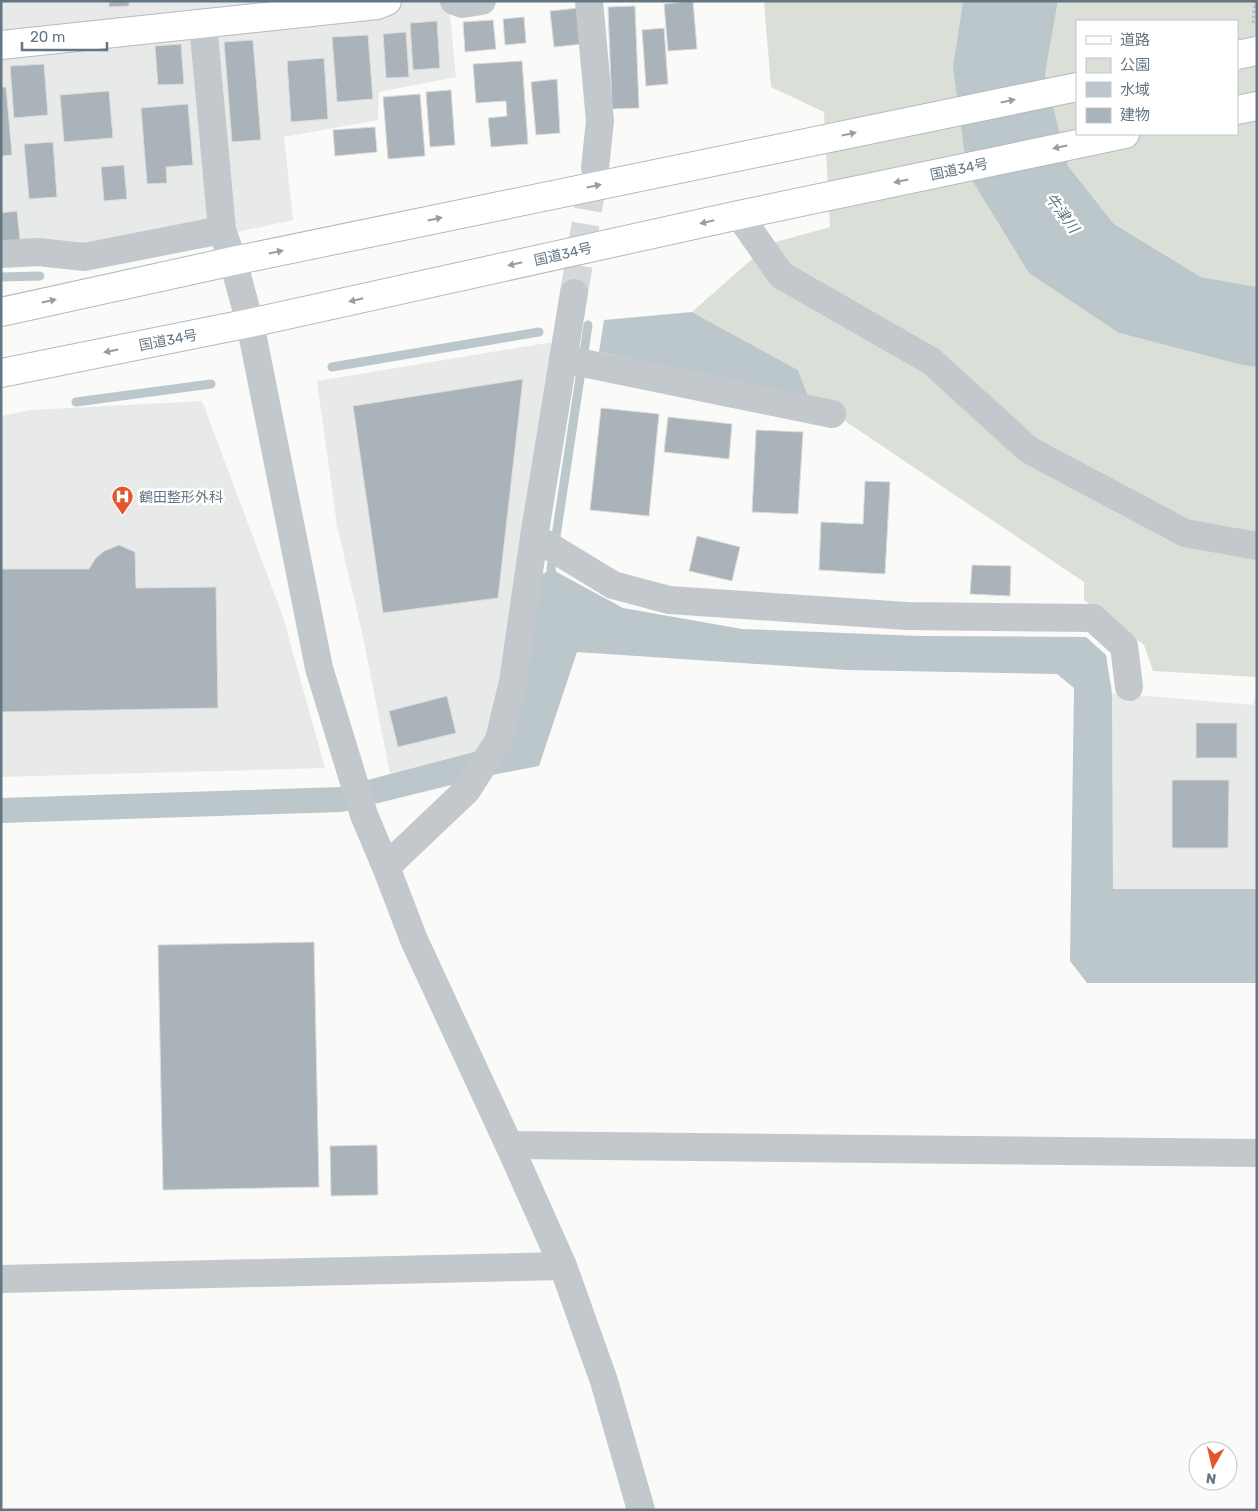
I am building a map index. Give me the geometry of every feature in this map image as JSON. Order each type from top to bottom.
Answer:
[{"type":"main road","points":[[1,46],[203,24],[265,9],[377,5],[387,1]]},
{"type":"main road","points":[[1238,55],[1257,50]]},
{"type":"main road","points":[[1,312],[233,261],[1076,87]]},
{"type":"main road","points":[[1238,110],[1257,106]]},
{"type":"main road","name":"国道34号","points":[[1,373],[250,323],[739,215],[1120,135]]},
{"type":"street","points":[[454,1],[462,4],[482,1]]},
{"type":"street","points":[[589,1],[600,121],[595,168]]},
{"type":"street","points":[[203,24],[222,230],[233,261],[250,323],[319,668],[348,767],[364,815],[414,940],[563,1266],[604,1381],[641,1510]]},
{"type":"street","points":[[739,215],[781,275],[931,361],[1029,450],[1185,533],[1257,546]]},
{"type":"street","points":[[1,254],[38,252],[84,257],[222,230]]},
{"type":"street","points":[[386,867],[467,790],[499,740],[513,682],[534,537],[574,294]]},
{"type":"street","points":[[563,359],[832,414]]},
{"type":"street","points":[[534,537],[613,585],[669,600],[907,616],[1093,618],[1124,646],[1128,687]]},
{"type":"street","points":[[509,1145],[1257,1153]]},
{"type":"street","points":[[1,1279],[563,1266]]},
{"type":"shaded area","points":[[1,1],[445,1],[450,14],[456,77],[379,92],[378,120],[284,137],[293,220],[83,266],[1,265]]},
{"type":"shaded area","points":[[547,343],[578,345],[504,744],[390,774],[363,637],[337,526],[317,381]]},
{"type":"shaded area","name":"鶴田整形外科","points":[[202,401],[283,617],[325,768],[1,777],[1,416],[31,410]]},
{"type":"shaded area","points":[[1257,691],[1257,889],[1113,889],[1112,693],[1253,705]]},
{"type":"green space","points":[[764,1],[963,1],[953,66],[1119,333],[1242,365],[1257,367],[1257,677],[1153,671],[1144,645],[1084,600],[1084,582],[808,396],[798,370],[692,312],[769,244],[830,227],[824,112],[771,87]]},
{"type":"green space","points":[[1058,1],[1257,1],[1257,287],[1201,277],[1114,224],[1068,166],[1045,74]]},
{"type":"water","name":"牛津川","points":[[963,1],[1058,1],[1045,74],[1068,166],[1114,224],[1201,277],[1257,287],[1257,367],[1242,365],[1119,333],[1029,273],[967,172],[953,66]]},
{"type":"water","points":[[692,312],[798,370],[808,396],[599,352],[604,320]]},
{"type":"water","points":[[551,569],[623,608],[742,629],[920,636],[1086,637],[1106,655],[1112,693],[1113,889],[1257,889],[1257,983],[1087,983],[1070,961],[1074,688],[1057,674],[847,670],[577,652],[539,766],[492,775],[342,812],[1,823],[1,798],[341,787],[504,744],[541,575]]},
{"type":"building","points":[[109,1],[129,1],[129,6],[109,7]]},
{"type":"building","points":[[693,1],[697,49],[668,51],[664,4]]},
{"type":"building","points":[[635,6],[639,108],[612,109],[608,7]]},
{"type":"building","points":[[579,8],[583,44],[554,47],[550,11]]},
{"type":"building","points":[[524,17],[526,43],[505,45],[503,19]]},
{"type":"building","points":[[493,20],[496,49],[465,52],[463,22]]},
{"type":"building","points":[[437,21],[440,68],[413,70],[410,23]]},
{"type":"building","points":[[664,28],[668,84],[646,86],[642,30]]},
{"type":"building","points":[[406,32],[409,77],[386,78],[383,34]]},
{"type":"building","points":[[368,35],[373,99],[337,102],[332,37]]},
{"type":"building","points":[[253,40],[261,140],[232,142],[224,42]]},
{"type":"building","points":[[181,44],[184,84],[158,85],[155,46]]},
{"type":"building","points":[[324,58],[328,119],[291,122],[287,61]]},
{"type":"building","points":[[522,61],[528,144],[491,147],[488,118],[507,116],[506,101],[476,103],[473,64]]},
{"type":"building","points":[[44,64],[48,115],[14,118],[10,66]]},
{"type":"building","points":[[557,79],[560,133],[536,135],[531,82]]},
{"type":"building","points":[[1,87],[6,87],[12,155],[1,156]]},
{"type":"building","points":[[451,90],[455,145],[430,147],[426,92]]},
{"type":"building","points":[[109,91],[113,138],[64,142],[60,95]]},
{"type":"building","points":[[420,94],[425,156],[388,159],[383,97]]},
{"type":"building","points":[[188,104],[193,165],[166,167],[167,183],[147,184],[141,108]]},
{"type":"building","points":[[375,127],[377,152],[335,156],[333,130]]},
{"type":"building","points":[[53,142],[57,197],[29,199],[24,144]]},
{"type":"building","points":[[124,165],[127,199],[104,201],[101,167]]},
{"type":"building","points":[[17,211],[20,240],[1,242],[1,213]]},
{"type":"building","points":[[523,379],[498,598],[383,613],[353,406]]},
{"type":"building","points":[[601,408],[659,414],[649,516],[590,510]]},
{"type":"building","points":[[668,417],[732,424],[729,459],[664,452]]},
{"type":"building","points":[[756,430],[803,432],[798,514],[752,512]]},
{"type":"building","points":[[865,481],[890,482],[885,574],[819,570],[821,522],[863,524]]},
{"type":"building","points":[[697,536],[740,547],[732,581],[689,571]]},
{"type":"building","points":[[119,545],[135,552],[136,588],[216,587],[218,708],[1,712],[1,569],[89,569],[95,559],[104,551]]},
{"type":"building","points":[[972,565],[1011,566],[1010,596],[970,594]]},
{"type":"building","points":[[447,696],[456,733],[398,747],[389,711]]},
{"type":"building","points":[[1196,723],[1237,723],[1237,758],[1196,758]]},
{"type":"building","points":[[1172,780],[1229,780],[1228,848],[1172,848]]},
{"type":"building","points":[[314,942],[319,1187],[163,1190],[158,945]]},
{"type":"building","points":[[377,1145],[378,1195],[331,1196],[330,1146]]},
{"type":"waterway","points":[[1,277],[40,276]]},
{"type":"waterway","points":[[553,579],[551,569],[588,325]]},
{"type":"waterway","points":[[332,367],[539,332]]},
{"type":"waterway","points":[[76,402],[211,384]]},
{"type":"tunnel","points":[[574,293],[595,168]]},
{"type":"place","name":"鶴田整形外科","points":[[123,516]]}]
